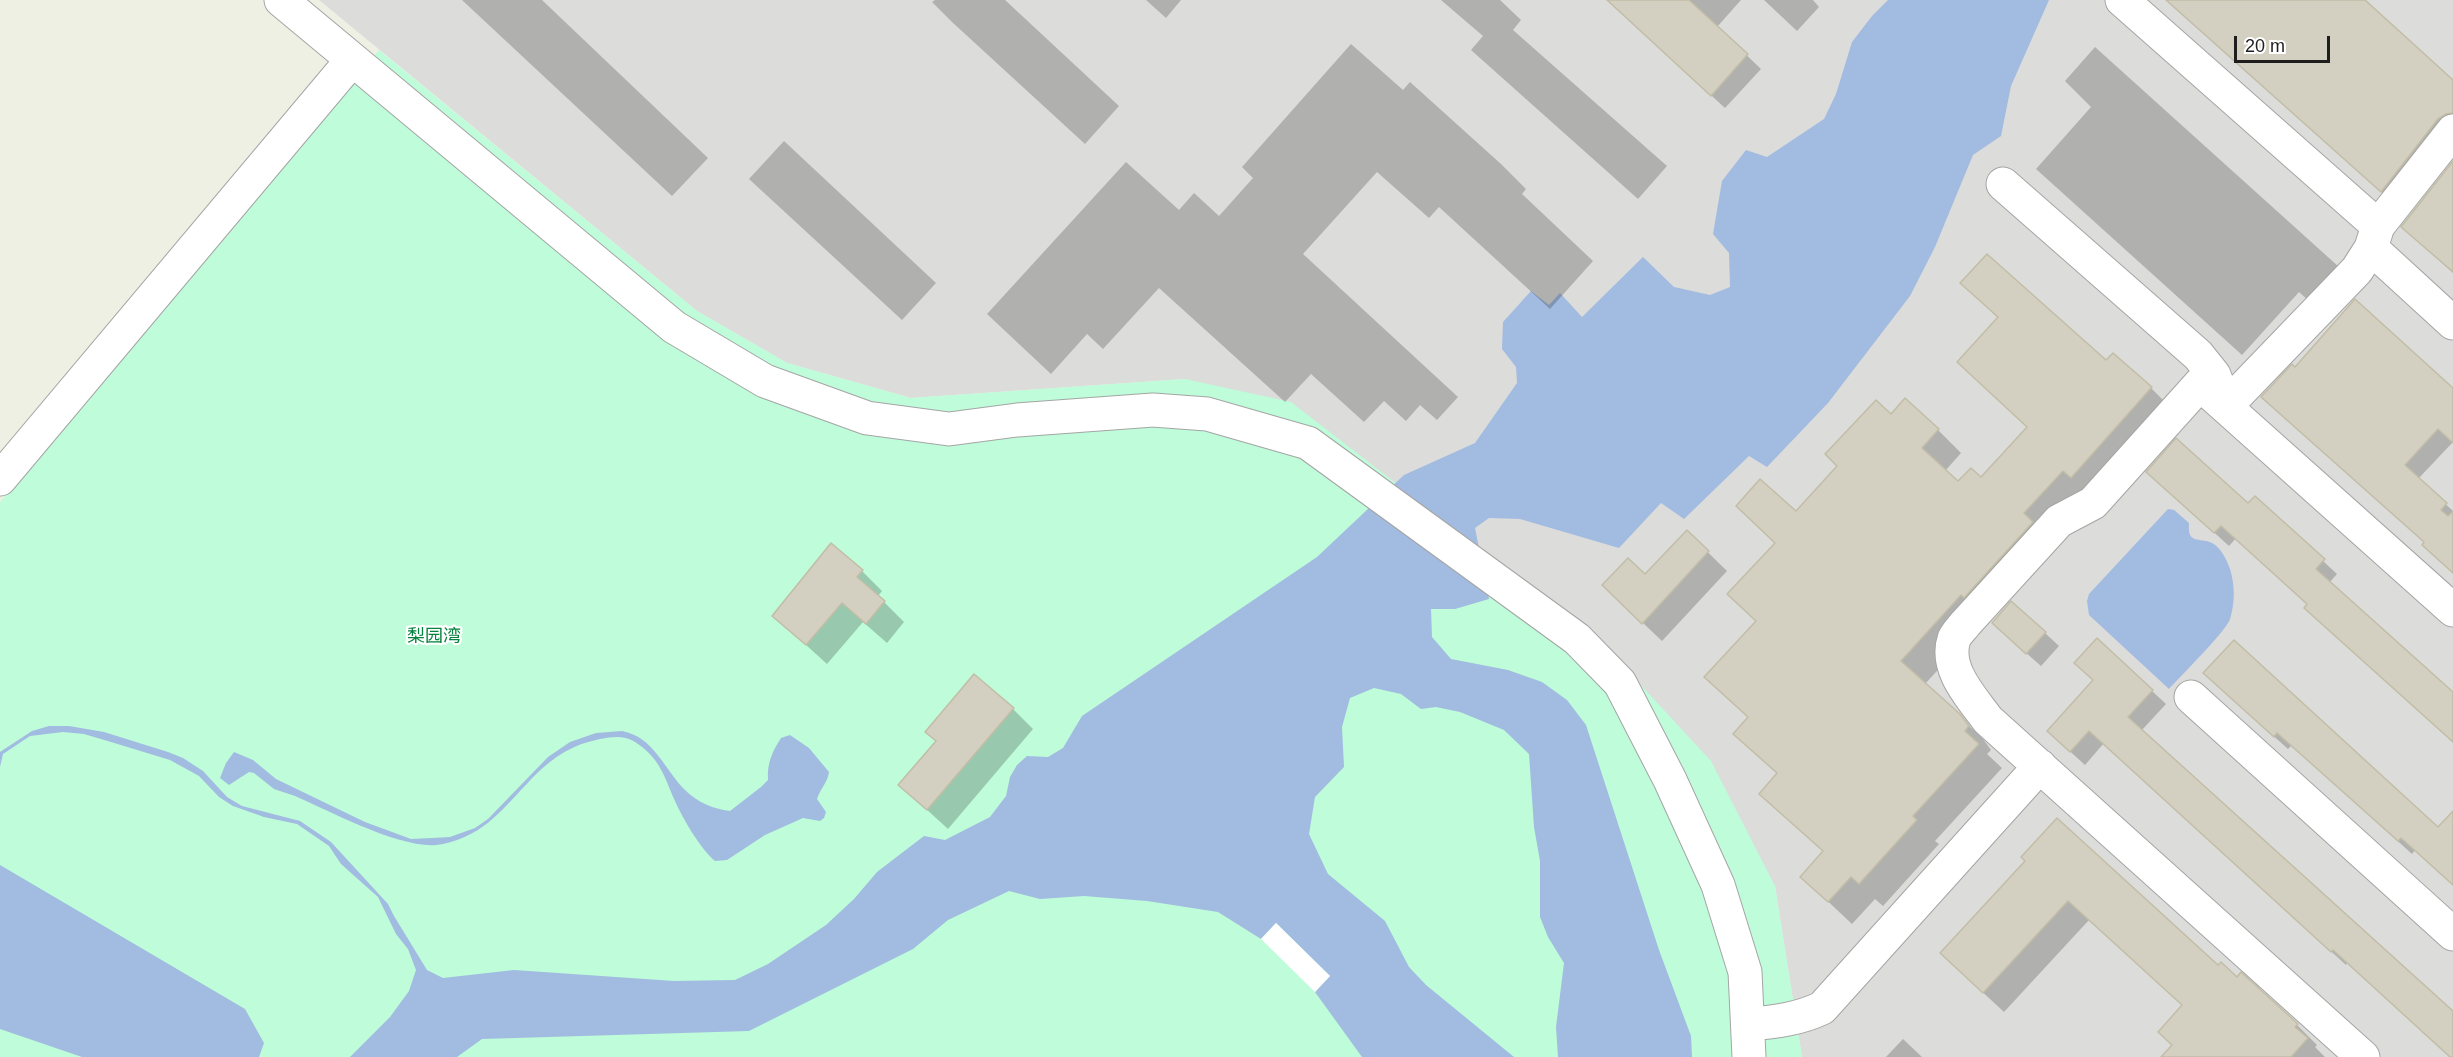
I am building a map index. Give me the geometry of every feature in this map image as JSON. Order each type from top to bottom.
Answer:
[{"type":"street","points":[[280,0],[674,327],[765,381],[867,418],[949,429],[1017,420],[1153,410],[1208,414],[1308,443],[1577,639],[1620,683],[1670,780],[1718,885],[1745,972],[1749,1057]]},
{"type":"street","points":[[2122,0],[2375,237],[2453,323]]},
{"type":"street","points":[[0,479],[352,60]]},
{"type":"street","points":[[2226,406],[2357,270],[2375,237],[2453,131]]},
{"type":"street","points":[[2003,184],[2198,355],[2214,375],[2226,406]]},
{"type":"street","points":[[2363,1057],[1988,720],[1974,701],[1953,663],[1954,639],[1965,624],[2060,521],[2093,503],[2200,384],[2453,610]]},
{"type":"street","points":[[2191,697],[2453,934]]},
{"type":"street","points":[[1749,1024],[1782,1021],[1810,1014],[1822,1008],[2040,766]]},
{"type":"shaded area","points":[[319,0],[2453,0],[2453,1057],[1802,1057],[1775,886],[1185,379],[911,398],[787,363],[697,311]]},
{"type":"green space","name":"梨园湾","points":[[379,50],[697,311],[787,363],[911,398],[1185,379],[1291,402],[1602,643],[1711,761],[1775,886],[1802,1057],[0,1057],[0,502]]},
{"type":"water","points":[[1888,0],[2049,0],[2011,86],[2001,136],[1973,155],[1935,247],[1910,296],[1828,403],[1767,467],[1749,456],[1684,519],[1661,503],[1619,548],[1520,519],[1489,518],[1475,528],[1489,599],[1455,609],[1431,609],[1432,637],[1451,659],[1508,670],[1542,682],[1567,700],[1586,725],[1659,950],[1691,1036],[1692,1057],[1558,1057],[1556,1027],[1564,963],[1548,937],[1540,917],[1540,861],[1534,827],[1529,754],[1504,730],[1460,712],[1436,707],[1421,709],[1401,694],[1374,688],[1350,698],[1342,727],[1344,767],[1315,797],[1309,834],[1328,874],[1385,921],[1409,967],[1426,985],[1514,1057],[1362,1057],[1315,992],[1330,976],[1276,923],[1261,939],[1218,912],[1147,901],[1084,896],[1040,899],[1009,891],[948,920],[913,949],[749,1031],[482,1039],[457,1057],[350,1057],[390,1017],[409,991],[416,970],[408,949],[396,934],[378,897],[341,864],[329,846],[297,824],[264,817],[233,806],[219,797],[199,776],[170,760],[84,734],[63,732],[30,736],[3,754],[0,767],[0,752],[32,731],[49,726],[69,726],[104,732],[183,758],[203,771],[227,797],[242,806],[300,821],[331,842],[388,904],[427,970],[443,978],[514,970],[674,981],[735,980],[768,964],[826,925],[854,899],[877,872],[924,836],[945,840],[990,817],[1006,796],[1010,777],[1017,765],[1027,756],[1048,757],[1063,748],[1082,716],[1317,557],[1404,475],[1475,443],[1517,383],[1516,367],[1502,349],[1503,322],[1531,291],[1549,305],[1560,293],[1582,317],[1643,257],[1674,287],[1710,295],[1730,287],[1729,253],[1713,234],[1722,181],[1746,150],[1767,157],[1824,119],[1836,94],[1852,42]]},
{"type":"water","points":[[2168,509],[2174,510],[2189,523],[2192,537],[2212,543],[2221,551],[2230,569],[2234,594],[2232,613],[2227,625],[2169,689],[2089,615],[2087,601],[2089,594]]},
{"type":"water","points":[[622,731],[633,734],[650,747],[685,790],[695,798],[711,807],[730,811],[768,780],[769,763],[775,748],[781,738],[790,735],[809,748],[829,772],[817,799],[826,812],[824,818],[820,821],[803,818],[765,835],[727,860],[715,861],[687,824],[656,761],[635,742],[618,737],[581,744],[565,752],[538,772],[489,822],[471,834],[436,845],[403,841],[384,835],[274,789],[254,773],[249,772],[229,785],[220,778],[226,763],[234,752],[253,760],[276,779],[365,822],[411,839],[450,837],[475,828],[488,819],[548,757],[570,742],[596,733]]},
{"type":"water","points":[[0,865],[245,1009],[264,1043],[259,1057],[82,1057],[0,1029]]},
{"type":"pier","points":[[1276,923],[1330,976],[1315,992],[1261,939]]},
{"type":"building","points":[[1607,0],[1689,0],[1748,54],[1711,96]]},
{"type":"building","points":[[2166,0],[2365,0],[2453,80],[2453,113],[2438,119],[2381,192]]},
{"type":"building","points":[[2453,161],[2453,272],[2401,227]]},
{"type":"building","points":[[1987,254],[2106,360],[2113,353],[2152,387],[2071,478],[2063,471],[2024,513],[2033,522],[1964,598],[1961,595],[1901,661],[1960,714],[1969,726],[1965,731],[1979,744],[1913,816],[1917,820],[1859,884],[1851,877],[1828,902],[1800,877],[1823,851],[1759,794],[1777,773],[1733,734],[1748,717],[1704,677],[1756,621],[1727,594],[1775,543],[1736,506],[1760,479],[1796,511],[1837,466],[1825,454],[1876,400],[1891,414],[1905,398],[1939,429],[1922,448],[1958,481],[1971,468],[1981,477],[2027,427],[1957,362],[1998,317],[1960,283]]},
{"type":"building","points":[[2355,299],[2453,388],[2453,443],[2438,429],[2405,465],[2447,503],[2441,510],[2448,516],[2453,511],[2453,573],[2422,545],[2424,542],[2261,397],[2292,364],[2295,367]]},
{"type":"building","points":[[2176,438],[2248,503],[2255,496],[2325,559],[2316,569],[2453,692],[2453,742],[2304,608],[2307,604],[2221,526],[2214,533],[2146,472]]},
{"type":"building","points":[[1687,530],[1709,551],[1642,624],[1602,585],[1628,558],[1645,574]]},
{"type":"building","points":[[831,543],[863,570],[857,577],[885,601],[866,624],[842,603],[806,645],[772,616]]},
{"type":"building","points":[[2011,601],[2046,632],[2026,654],[1992,623]]},
{"type":"building","points":[[2097,638],[2153,690],[2128,717],[2453,1011],[2453,1057],[2450,1057],[2333,950],[2331,952],[2089,731],[2070,752],[2047,731],[2093,680],[2074,663]]},
{"type":"building","points":[[2234,640],[2438,827],[2453,811],[2453,885],[2401,838],[2398,841],[2277,733],[2274,737],[2203,673]]},
{"type":"building","points":[[974,674],[1014,708],[927,810],[898,785],[936,741],[925,732]]},
{"type":"building","points":[[2057,818],[2218,965],[2221,962],[2237,977],[2241,972],[2298,1024],[2295,1027],[2308,1038],[2291,1057],[2161,1057],[2172,1045],[2158,1032],[2182,1005],[2068,901],[1983,993],[1940,953],[2025,861],[2021,857]]}]
